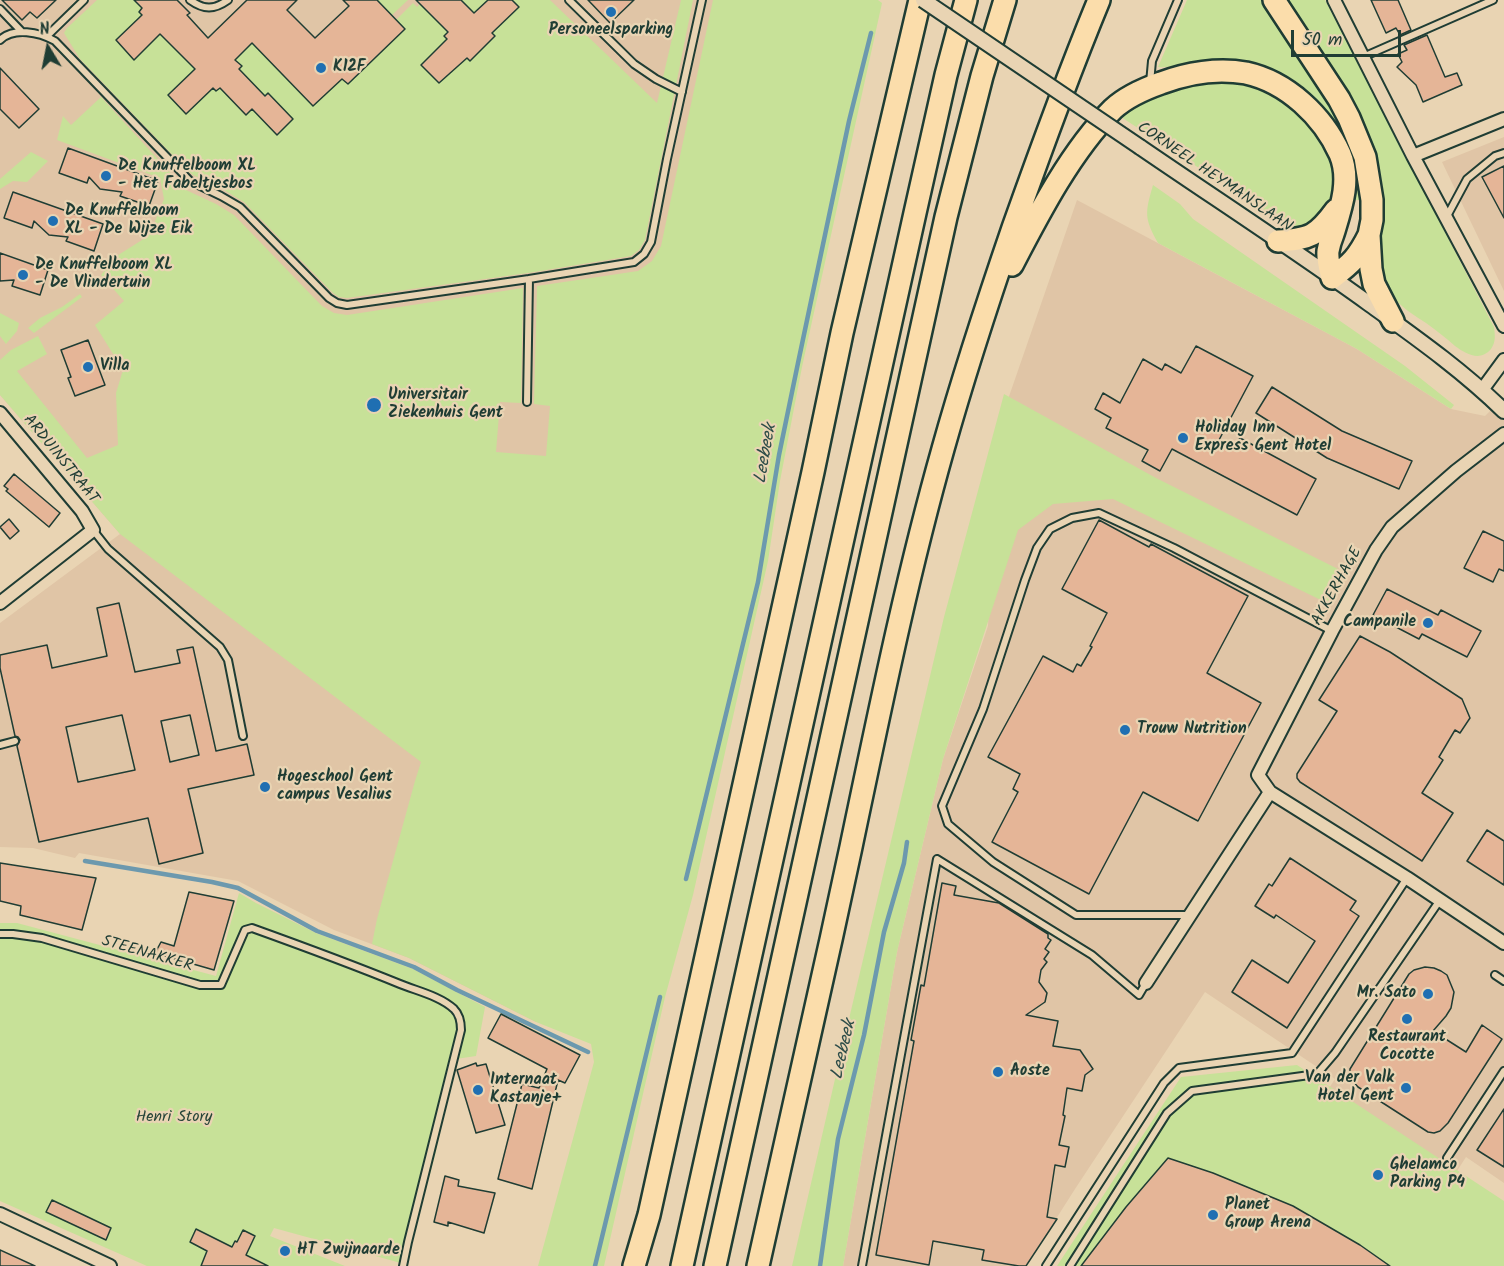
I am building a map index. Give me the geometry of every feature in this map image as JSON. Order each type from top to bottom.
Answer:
[{"type":"highway","points":[[842,333],[862,212],[892,55],[905,0]]},
{"type":"highway","points":[[634,1266],[649,1215],[842,333],[921,0]]},
{"type":"highway","points":[[682,1266],[912,225],[946,75],[966,0]]},
{"type":"highway","points":[[715,1266],[946,217],[982,76],[1005,0]]},
{"type":"highway","points":[[758,1266],[910,578],[942,452],[979,328],[1037,159],[1100,0]]},
{"type":"highway","points":[[1274,0],[1339,99],[1365,157],[1372,200],[1369,235],[1371,269],[1374,284],[1393,321]]},
{"type":"highway","points":[[979,328],[1029,233],[1077,154],[1115,108],[1149,87],[1176,77],[1224,71],[1245,73],[1266,80],[1288,92],[1320,122],[1341,156],[1344,172],[1343,199],[1328,250],[1332,278],[1359,254],[1369,235]]},
{"type":"highway","points":[[1278,241],[1308,237],[1318,231],[1343,199]]},
{"type":"highway","points":[[643,1266],[649,1215]]},
{"type":"street","name":"CORNEEL HEYMANSLAAN","points":[[921,0],[1393,321],[1444,358],[1504,411]]},
{"type":"street","points":[[1334,0],[1413,156],[1504,326]]},
{"type":"street","points":[[1413,156],[1504,118]]},
{"type":"street","points":[[1482,390],[1504,360]]},
{"type":"street","name":"ARDUINSTRAAT","points":[[0,413],[82,511],[93,530]]},
{"type":"street","name":"AKKERHAGE","points":[[1270,792],[1258,775],[1376,550],[1392,527],[1456,471],[1504,434]]},
{"type":"street","points":[[0,603],[93,530]]},
{"type":"street","points":[[1146,983],[1270,792],[1407,878],[1504,943]]},
{"type":"street","points":[[0,1214],[110,1266]]},
{"type":"lane","points":[[47,36],[84,0]]},
{"type":"lane","points":[[190,0],[199,6],[209,8],[219,6],[228,0]]},
{"type":"lane","points":[[568,0],[634,64],[656,79],[682,92]]},
{"type":"lane","points":[[1,37],[22,32],[47,36],[55,41],[190,181],[240,207],[329,298],[347,305],[634,262],[644,254],[651,242],[702,0]]},
{"type":"lane","points":[[1149,87],[1152,61],[1178,0]]},
{"type":"lane","points":[[1363,57],[1493,0]]},
{"type":"lane","points":[[0,9],[22,32]]},
{"type":"lane","points":[[1446,219],[1467,179],[1495,156],[1504,153]]},
{"type":"lane","points":[[527,402],[529,279]]},
{"type":"lane","points":[[1190,915],[1076,915],[993,862],[948,824],[942,806],[983,709],[1037,549],[1050,529],[1072,519],[1100,513],[1174,548],[1332,631]]},
{"type":"lane","points":[[93,530],[108,549],[220,647],[228,660],[243,736]]},
{"type":"lane","points":[[0,745],[15,741]]},
{"type":"lane","points":[[862,1266],[938,859],[1092,955],[1139,994],[1146,983]]},
{"type":"lane","points":[[1046,1266],[1164,1083],[1179,1068],[1292,1053],[1407,878]]},
{"type":"lane","points":[[1070,1266],[1167,1113],[1192,1091],[1317,1074],[1335,1053],[1440,900]]},
{"type":"lane","name":"STEENAKKER","points":[[0,934],[42,938],[200,985],[221,985],[245,930],[252,928],[363,969],[452,1007],[458,1013],[461,1030],[404,1266]]},
{"type":"lane","points":[[1495,975],[1504,981]]},
{"type":"lane","points":[[1447,1158],[1504,1071]]},
{"type":"shaded area","name":"Universitair Ziekenhuis Gent","points":[[0,0],[857,0],[536,1022],[409,958],[334,930],[238,881],[79,853],[75,858],[33,848],[0,847],[0,623],[120,534],[0,395]]},
{"type":"shaded area","points":[[1504,137],[1504,291],[1442,162]]},
{"type":"shaded area","points":[[1077,200],[1357,349],[1451,409],[1485,416],[1504,397],[1504,1183],[1466,1157],[1448,1185],[1318,1105],[1335,1079],[1205,992],[1026,1266],[843,1266],[897,952],[943,759],[988,626],[996,434]]},
{"type":"green space","points":[[97,0],[134,0],[142,8],[139,12],[142,15],[116,41],[134,59],[161,34],[195,69],[168,95],[186,113],[213,88],[216,91],[220,88],[245,115],[252,109],[277,135],[293,119],[265,96],[239,69],[242,66],[226,50],[247,48],[252,43],[313,106],[342,79],[348,84],[405,29],[396,20],[413,3],[417,7],[420,4],[448,32],[447,39],[421,65],[439,83],[467,58],[470,60],[495,37],[492,33],[519,7],[512,0],[550,0],[657,103],[681,0],[693,0],[645,240],[639,250],[631,256],[528,273],[347,298],[339,297],[244,202],[187,170],[80,59],[64,33]]},
{"type":"green space","points":[[377,0],[408,0],[392,15]]},
{"type":"green space","points":[[461,0],[488,0],[474,13]]},
{"type":"green space","points":[[713,0],[878,0],[882,3],[802,367],[780,481],[768,561],[693,895],[665,997],[604,1266],[538,1266],[594,1062],[591,1044],[536,1022],[409,958],[372,944],[421,762],[120,534],[0,395],[0,360],[11,350],[38,336],[47,354],[17,371],[87,458],[118,445],[116,393],[123,370],[95,325],[124,301],[101,275],[115,257],[142,240],[152,229],[164,199],[160,178],[57,140],[63,116],[71,125],[101,97],[186,190],[234,215],[322,306],[334,313],[347,315],[523,288],[521,403],[500,402],[496,452],[546,456],[550,406],[534,404],[537,286],[638,271],[652,261],[661,246]]},
{"type":"green space","points":[[1187,0],[1266,0],[1336,108],[1359,157],[1362,200],[1355,200],[1355,175],[1349,151],[1338,128],[1323,108],[1304,90],[1282,76],[1259,66],[1229,60],[1158,67]]},
{"type":"green space","points":[[1289,0],[1325,0],[1494,327],[1494,344],[1487,353],[1478,356],[1459,349],[1403,307],[1385,284],[1380,251],[1384,198],[1373,145],[1344,87]]},
{"type":"green space","points":[[1222,82],[1259,88],[1289,106],[1320,140],[1330,159],[1334,179],[1331,198],[1319,215],[1297,229],[1286,225],[1118,115],[1156,94],[1188,85]]},
{"type":"green space","points":[[31,152],[48,161],[27,182],[13,181],[0,189],[0,179]]},
{"type":"green space","points":[[1153,185],[1180,204],[1193,219],[1405,366],[1454,405],[1451,409],[1357,349],[1158,243],[1147,215]]},
{"type":"green space","points":[[80,294],[82,297],[34,333],[28,328],[40,318],[62,307]]},
{"type":"green space","points":[[0,313],[19,323],[17,331],[6,344],[0,336]]},
{"type":"green space","points":[[1004,394],[1156,478],[1344,572],[1327,603],[1113,499],[1053,504],[1018,530],[943,759],[897,952],[843,1266],[792,1266],[944,617]]},
{"type":"green space","name":"Henri Story","points":[[239,893],[316,933],[413,969],[485,1007],[476,1056],[456,1059],[408,1265],[274,1228],[270,1236],[345,1266],[147,1266],[0,1201],[0,923],[17,923],[216,976]]},
{"type":"green space","points":[[1297,1065],[1504,1201],[1504,1266],[1057,1266],[1181,1077]]},
{"type":"building","points":[[2,0],[56,0],[37,18],[30,12],[22,20]]},
{"type":"building","name":"K12F","points":[[134,0],[177,0],[190,13],[187,15],[208,38],[247,0],[297,0],[287,10],[315,38],[349,6],[343,0],[377,0],[405,29],[348,84],[342,79],[313,106],[252,43],[235,60],[242,66],[239,69],[265,96],[268,93],[293,119],[277,135],[252,109],[246,115],[220,88],[216,91],[213,88],[186,114],[168,95],[195,69],[160,34],[134,60],[116,40],[142,15],[139,12],[142,8]]},
{"type":"building","points":[[416,0],[461,0],[474,13],[488,0],[512,0],[519,7],[492,33],[495,36],[470,61],[467,58],[439,83],[421,65],[447,39],[444,36],[448,32]]},
{"type":"building","name":"Personeelsparking","points":[[588,0],[634,0],[610,23]]},
{"type":"building","points":[[1371,0],[1398,0],[1411,30],[1400,35],[1396,28],[1386,33]]},
{"type":"building","points":[[1427,35],[1445,77],[1457,73],[1462,85],[1423,102],[1416,85],[1397,67],[1402,62],[1398,54],[1407,50],[1404,45]]},
{"type":"building","points":[[0,68],[39,109],[19,128],[0,109]]},
{"type":"building","name":"De Knuffelboom XL - Het Fabeltjesbos","points":[[68,148],[158,181],[149,206],[120,196],[122,192],[100,189],[89,177],[87,183],[59,173]]},
{"type":"building","points":[[1504,166],[1504,218],[1482,177]]},
{"type":"building","name":"De Knuffelboom XL - De Wijze Eik","points":[[13,192],[103,224],[94,251],[66,241],[68,237],[49,235],[34,221],[32,228],[4,218]]},
{"type":"building","name":"De Knuffelboom XL - De Vlindertuin","points":[[0,253],[48,270],[40,295],[12,286],[14,280],[0,281]]},
{"type":"building","name":"Villa","points":[[88,340],[105,385],[75,396],[61,350]]},
{"type":"building","name":"Holiday Inn Express Gent Hotel","points":[[1196,346],[1253,376],[1219,440],[1234,448],[1240,438],[1316,479],[1297,515],[1172,449],[1160,471],[1142,461],[1148,450],[1106,428],[1111,418],[1095,409],[1103,393],[1120,403],[1143,359],[1162,370],[1165,364],[1181,373]]},
{"type":"building","points":[[1272,387],[1342,431],[1412,461],[1399,489],[1327,458],[1256,413]]},
{"type":"building","points":[[14,474],[60,513],[49,527],[6,491],[8,489],[4,486]]},
{"type":"building","points":[[9,519],[19,531],[10,539],[0,527]]},
{"type":"building","name":"Trouw Nutrition","points":[[1099,520],[1149,547],[1151,544],[1248,596],[1207,673],[1261,703],[1198,821],[1143,792],[1089,894],[992,842],[1018,792],[1013,789],[1020,774],[988,757],[1043,656],[1073,672],[1077,664],[1081,666],[1092,647],[1090,646],[1107,613],[1062,589]]},
{"type":"building","points":[[1483,531],[1504,541],[1504,571],[1499,569],[1493,582],[1464,568]]},
{"type":"building","name":"Campanile","points":[[1387,589],[1438,615],[1441,610],[1481,631],[1467,657],[1422,634],[1419,639],[1373,615]]},
{"type":"building","points":[[119,603],[135,672],[180,663],[177,650],[193,647],[216,751],[247,744],[254,775],[188,789],[203,853],[159,864],[148,818],[39,842],[17,746],[20,740],[15,736],[0,668],[0,655],[47,645],[52,668],[107,656],[97,608]],"holes":[[[122,715],[135,770],[78,782],[66,727]],[[190,715],[199,755],[170,762],[161,721]]]},
{"type":"building","points":[[1360,636],[1390,652],[1462,699],[1470,718],[1460,733],[1455,730],[1439,757],[1443,760],[1422,793],[1453,813],[1422,861],[1297,778],[1297,774],[1337,711],[1319,700]]},
{"type":"building","points":[[1487,830],[1504,841],[1504,885],[1467,861]]},
{"type":"building","points":[[1290,858],[1356,901],[1350,910],[1359,916],[1287,1028],[1232,992],[1252,960],[1288,983],[1315,941],[1276,915],[1274,918],[1255,906],[1269,884],[1272,886]]},
{"type":"building","points":[[0,863],[96,878],[82,930],[20,915],[21,906],[0,901]]},
{"type":"building","name":"Aoste","points":[[942,883],[956,886],[954,895],[999,903],[1048,934],[1051,940],[1045,949],[1049,952],[1044,959],[1047,962],[1041,970],[1039,982],[1047,993],[1045,1002],[1026,1015],[1058,1021],[1053,1046],[1080,1050],[1093,1069],[1085,1075],[1082,1091],[1067,1088],[1063,1115],[1065,1116],[1059,1145],[1069,1147],[1065,1167],[1055,1165],[1047,1217],[1057,1219],[1026,1266],[982,1260],[984,1250],[933,1241],[929,1265],[876,1255],[914,1041],[911,1040],[921,985],[924,986]]},
{"type":"building","points":[[189,892],[234,901],[214,970],[155,953],[161,942],[174,946]]},
{"type":"building","points":[[1425,967],[1434,968],[1447,975],[1454,992],[1451,1008],[1433,1031],[1466,1052],[1482,1025],[1502,1039],[1448,1123],[1440,1131],[1434,1133],[1428,1132],[1358,1087],[1350,1078],[1350,1069],[1409,974]]},
{"type":"building","points":[[501,1014],[580,1055],[565,1083],[558,1080],[532,1189],[498,1179],[522,1084],[539,1088],[547,1069],[488,1038]]},
{"type":"building","name":"Internaat Kastanje+","points":[[476,1063],[477,1066],[486,1064],[505,1125],[476,1133],[457,1070]]},
{"type":"building","points":[[1504,1109],[1504,1167],[1477,1150]]},
{"type":"building","name":"Planet Group Arena","points":[[1168,1158],[1213,1173],[1293,1206],[1360,1245],[1390,1266],[1081,1266],[1126,1207]]},
{"type":"building","points":[[445,1176],[459,1180],[458,1186],[495,1193],[484,1233],[448,1222],[448,1226],[434,1222]]},
{"type":"building","points":[[52,1200],[111,1228],[106,1240],[46,1212]]},
{"type":"building","points":[[196,1229],[232,1247],[243,1230],[255,1236],[246,1255],[268,1266],[201,1266],[207,1251],[190,1242]]},
{"type":"building","points":[[0,1250],[35,1266],[0,1266]]},
{"type":"waterway","name":"Leebeek","points":[[686,879],[758,582],[779,455],[849,121],[871,33]]},
{"type":"waterway","name":"Leebeek","points":[[820,1266],[838,1139],[864,1035],[884,932],[904,863],[907,842]]},
{"type":"waterway","points":[[85,861],[238,888],[317,931],[414,967],[588,1052]]},
{"type":"waterway","name":"Leebeek","points":[[595,1266],[660,997]]},
{"type":"place","name":"Personeelsparking","points":[[611,12]]},
{"type":"place","name":"K12F","points":[[321,68]]},
{"type":"place","name":"De Knuffelboom XL - Het Fabeltjesbos","points":[[106,176]]},
{"type":"place","name":"De Knuffelboom XL - De Wijze Eik","points":[[53,221]]},
{"type":"place","name":"De Knuffelboom XL - De Vlindertuin","points":[[23,275]]},
{"type":"place","name":"Villa","points":[[88,367]]},
{"type":"place","name":"Universitair Ziekenhuis Gent","points":[[374,405]]},
{"type":"place","name":"Holiday Inn Express Gent Hotel","points":[[1183,438]]},
{"type":"place","name":"Campanile","points":[[1428,623]]},
{"type":"place","name":"Trouw Nutrition","points":[[1125,730]]},
{"type":"place","name":"Hogeschool Gent campus Vesalius","points":[[265,787]]},
{"type":"place","name":"Mr. Sato","points":[[1428,994]]},
{"type":"place","name":"Restaurant Cocotte","points":[[1407,1019]]},
{"type":"place","name":"Aoste","points":[[998,1072]]},
{"type":"place","name":"Van der Valk Hotel Gent","points":[[1406,1088]]},
{"type":"place","name":"Internaat Kastanje+","points":[[478,1090]]},
{"type":"place","name":"Ghelamco Parking P4","points":[[1378,1175]]},
{"type":"place","name":"Planet Group Arena","points":[[1213,1215]]},
{"type":"place","name":"HT Zwijnaarde","points":[[285,1251]]}]
